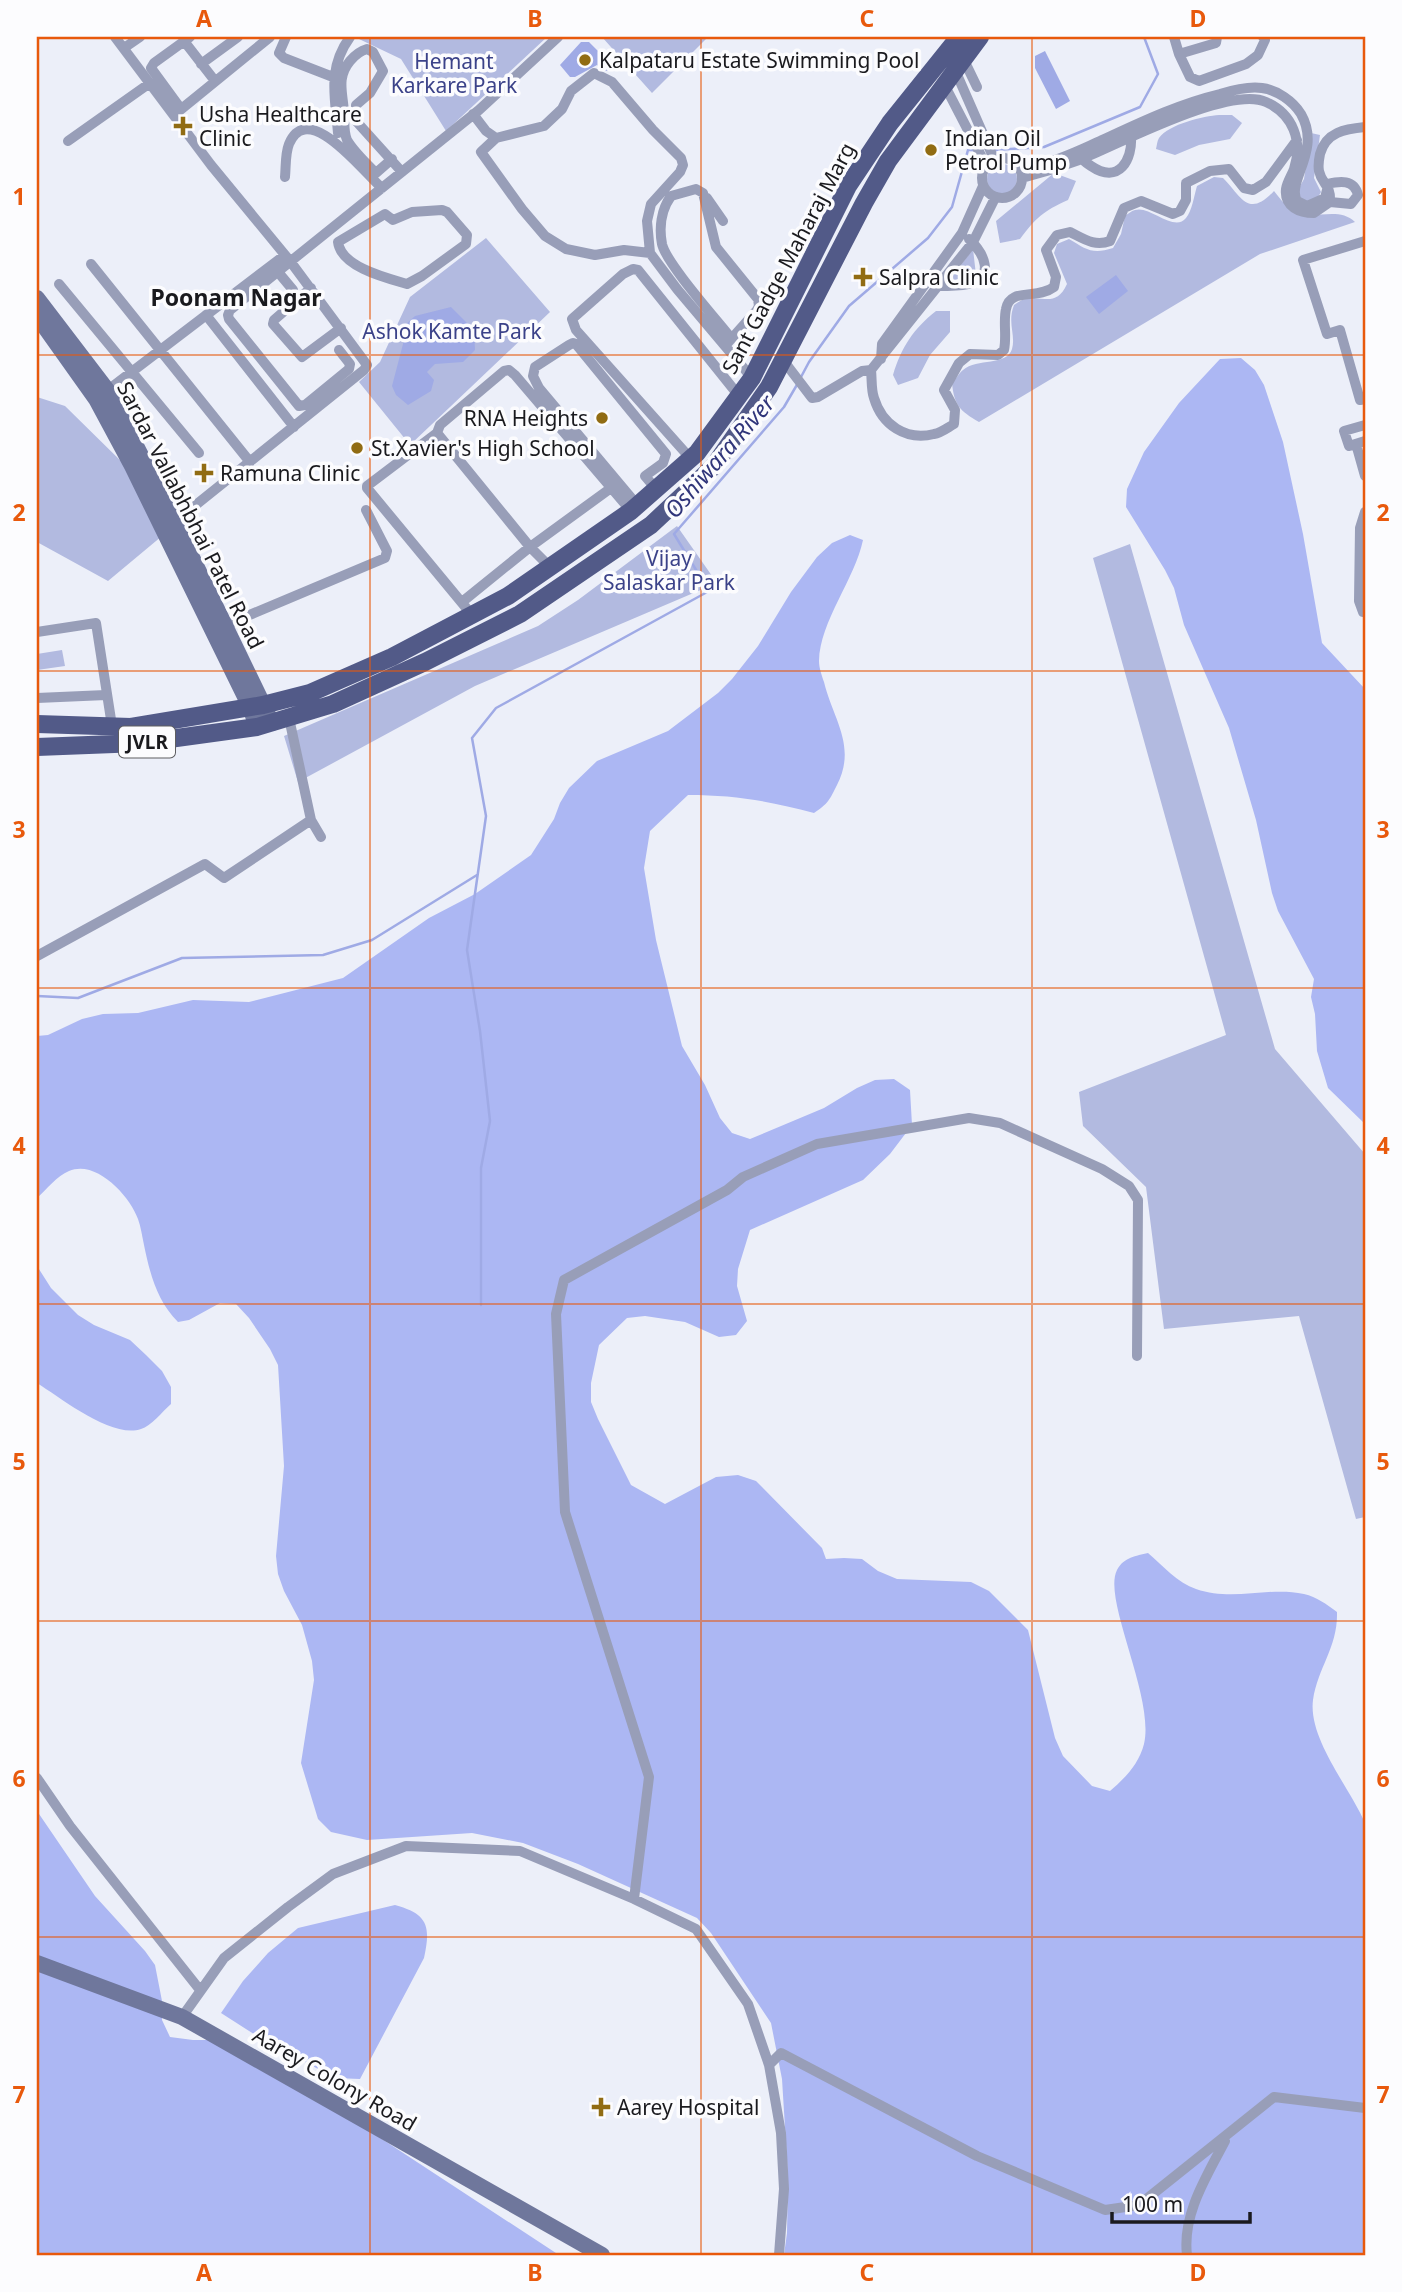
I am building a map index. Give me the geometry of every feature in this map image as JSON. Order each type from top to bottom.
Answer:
[{"type":"main road","name":"Sant Gadge Maharaj Marg","points":[[37,724],[131,727],[256,706],[321,688],[391,657],[467,608],[508,596],[550,567],[632,503],[651,483],[691,459],[752,378],[848,186],[890,123],[959,37]]},
{"type":"main road","name":"JVLR","points":[[37,747],[139,743],[273,723],[352,696],[520,614],[651,525],[715,466],[769,387],[864,202],[888,161],[980,37]]},
{"type":"main road","name":"Sardar Vallabhbhai Patel Road","points":[[37,298],[102,395],[256,706],[273,723]]},
{"type":"main road","name":"Sardar Vallabhbhai Patel Road","points":[[37,316],[102,395]]},
{"type":"main road","name":"Aarey Colony Road","points":[[37,1963],[182,2017],[602,2255]]},
{"type":"street","points":[[116,37],[150,83],[177,112]]},
{"type":"street","points":[[124,48],[140,37]]},
{"type":"street","points":[[201,64],[238,37]]},
{"type":"street","points":[[177,112],[270,37]]},
{"type":"street","points":[[286,37],[279,52],[284,58],[333,77]]},
{"type":"street","points":[[339,146],[333,77],[339,52],[350,37]]},
{"type":"street","points":[[102,395],[372,196],[474,114],[558,37]]},
{"type":"street","points":[[1174,37],[1190,77],[1199,81],[1246,64],[1258,55],[1265,40],[1263,37]]},
{"type":"street","points":[[1179,54],[1216,43],[1217,37]]},
{"type":"street","points":[[169,526],[366,368],[365,360],[311,288],[211,165],[151,68],[153,63],[187,39],[201,64],[215,81]]},
{"type":"street","points":[[392,159],[376,173],[349,143],[344,131],[340,88],[342,71],[352,58],[367,49],[373,52],[383,71],[370,93],[356,105],[356,121],[392,159],[402,172]]},
{"type":"street","points":[[954,71],[977,86]]},
{"type":"street","points":[[954,71],[987,155],[981,177],[983,186],[989,195],[995,198],[1014,195],[1022,178],[1018,166],[1009,159],[987,155]]},
{"type":"street","points":[[954,71],[987,155]]},
{"type":"street","points":[[650,253],[624,250],[595,255],[566,248],[545,236],[481,152],[496,138],[544,126],[562,109],[571,91],[594,73],[612,82],[681,158],[683,165],[680,172],[651,204],[647,221],[650,253],[728,342]]},
{"type":"street","points":[[68,141],[150,83]]},
{"type":"street","points":[[1022,178],[1130,132],[1193,100],[1241,95],[1260,87],[1276,92],[1291,102],[1307,129],[1286,190],[1290,205],[1298,211],[1314,213],[1330,202],[1351,204],[1358,195],[1357,189],[1350,183],[1342,181],[1327,184]]},
{"type":"street","points":[[1241,95],[1258,99],[1295,130],[1301,146],[1294,196],[1301,204],[1307,206],[1325,198],[1327,184]]},
{"type":"street","points":[[1283,119],[1297,110]]},
{"type":"street","points":[[474,114],[486,131],[496,138]]},
{"type":"street","points":[[1330,202],[1331,192],[1318,169],[1321,151],[1329,138],[1345,129],[1365,127]]},
{"type":"street","points":[[285,177],[288,147],[297,134],[307,129],[316,130],[339,146],[382,188]]},
{"type":"street","points":[[1079,155],[1097,170],[1105,174],[1113,173],[1122,168],[1127,160],[1130,132]]},
{"type":"street","points":[[995,198],[973,242],[872,370],[873,397],[883,419],[898,432],[919,436],[936,434],[954,424],[956,410],[944,390],[959,363],[970,354],[998,355],[1004,349],[1005,311],[1014,296],[1046,293],[1055,287],[1056,277],[1046,250],[1057,235],[1070,232],[1101,245],[1110,240],[1124,208],[1141,201],[1173,214],[1180,211],[1186,200],[1186,183],[1210,171],[1229,169],[1244,188],[1252,190],[1266,181],[1301,146]]},
{"type":"street","points":[[1018,166],[1043,164],[1079,155]]},
{"type":"street","points":[[881,359],[881,344],[962,233],[983,186]]},
{"type":"street","points":[[723,220],[703,193],[696,189],[674,195],[668,199],[661,220],[662,246],[752,378]]},
{"type":"street","points":[[703,193],[716,247],[759,303],[757,310],[728,342]]},
{"type":"street","points":[[372,196],[393,220],[412,212],[447,212],[467,235],[466,244],[407,284],[355,265],[339,250],[338,242],[386,214]]},
{"type":"street","points":[[928,279],[938,286],[969,284],[982,275],[986,264],[973,242],[962,233]]},
{"type":"street","points":[[1365,240],[1303,260],[1326,334],[1340,330],[1360,400],[1365,399]]},
{"type":"street","points":[[287,258],[278,272],[230,310],[228,317],[297,405],[305,405],[349,369],[350,364],[339,350]]},
{"type":"street","points":[[91,264],[250,462]]},
{"type":"street","points":[[691,459],[576,330],[572,319],[623,274],[633,269],[638,270],[738,396]]},
{"type":"street","points":[[278,272],[293,290]]},
{"type":"street","points":[[59,284],[198,453]]},
{"type":"street","points":[[311,288],[274,320],[273,324],[302,357],[341,328]]},
{"type":"street","points":[[206,316],[294,426]]},
{"type":"street","points":[[632,503],[539,388],[533,376],[535,367],[569,345],[576,344],[666,454],[651,483]]},
{"type":"street","points":[[783,360],[811,398],[816,398],[862,371],[872,370]]},
{"type":"street","points":[[611,488],[530,547],[467,608],[367,486],[437,433],[440,425],[509,370],[611,488],[632,503]]},
{"type":"street","points":[[879,411],[892,417]]},
{"type":"street","points":[[1365,425],[1344,431],[1349,446],[1361,442],[1365,475]]},
{"type":"street","points":[[437,433],[530,547],[550,567]]},
{"type":"street","points":[[218,628],[385,558],[387,551],[366,510]]},
{"type":"street","points":[[1364,614],[1359,601],[1362,558],[1360,528],[1365,512]]},
{"type":"street","points":[[37,632],[96,623],[111,726]]},
{"type":"street","points":[[37,698],[106,695]]},
{"type":"street","points":[[273,723],[311,820],[321,837]]},
{"type":"street","points":[[37,956],[205,864],[224,878],[311,820]]},
{"type":"street","points":[[634,1899],[649,1776],[565,1512],[555,1314],[564,1280],[727,1190],[743,1177],[817,1144],[969,1118],[1000,1123],[1033,1137],[1102,1169],[1129,1186],[1138,1200],[1137,1356]]},
{"type":"street","points":[[37,1778],[70,1826],[200,1990]]},
{"type":"street","points":[[182,2017],[224,1958],[334,1874],[407,1846],[520,1851],[634,1899],[696,1929],[748,2004],[769,2065],[781,2133],[784,2189],[779,2255]]},
{"type":"street","points":[[769,2065],[781,2053],[977,2156],[1105,2210],[1139,2205],[1275,2097],[1365,2108]]},
{"type":"street","points":[[1187,2255],[1187,2229],[1195,2201],[1228,2135]]},
{"type":"green space","name":"Hemant Karkare Park","points":[[547,37],[446,131],[401,59],[359,39]]},
{"type":"green space","points":[[602,37],[708,37],[652,93]]},
{"type":"green space","points":[[1232,115],[1242,123],[1230,139],[1199,145],[1175,155],[1156,149],[1159,138],[1170,129],[1196,119]]},
{"type":"green space","points":[[1311,133],[1320,135],[1314,178],[1321,192],[1318,197],[1307,202],[1300,199],[1299,188],[1304,179]]},
{"type":"green space","points":[[1002,164],[1013,168],[1017,179],[1013,190],[1002,194],[991,190],[987,179],[991,168]]},
{"type":"green space","points":[[1054,173],[1076,181],[1068,200],[1041,216],[1020,239],[1000,243],[996,221]]},
{"type":"green space","points":[[1214,177],[1223,178],[1240,197],[1251,204],[1258,203],[1274,191],[1297,213],[1340,214],[1355,222],[1260,254],[979,422],[963,411],[954,397],[952,383],[969,366],[998,360],[1009,354],[1013,344],[1011,318],[1014,305],[1025,299],[1054,298],[1067,284],[1054,253],[1057,244],[1069,239],[1094,251],[1113,248],[1121,234],[1125,216],[1135,210],[1148,211],[1169,221],[1181,222],[1190,211],[1197,186]]},
{"type":"green space","name":"Ashok Kamte Park","points":[[486,238],[550,312],[410,445],[359,382],[380,362],[410,297]]},
{"type":"green space","points":[[973,249],[976,275],[974,278],[948,282]]},
{"type":"green space","points":[[936,311],[950,311],[950,332],[930,355],[918,378],[898,385],[893,375],[904,347],[921,324]]},
{"type":"green space","points":[[37,397],[65,406],[126,466],[162,536],[108,581],[37,542]]},
{"type":"green space","name":"Vijay Salaskar Park","points":[[677,526],[717,583],[475,686],[298,782],[284,736],[538,626],[578,600]]},
{"type":"green space","points":[[1130,544],[1275,1049],[1365,1154],[1365,1517],[1356,1519],[1299,1316],[1164,1329],[1146,1187],[1083,1126],[1079,1092],[1226,1035],[1093,558]]},
{"type":"green space","points":[[62,650],[65,666],[37,670],[37,654]]},
{"type":"shaded area","name":"Kalpataru Estate Swimming Pool","points":[[581,42],[589,42],[613,70],[604,71],[597,65],[570,77],[560,65]]},
{"type":"shaded area","points":[[1045,51],[1070,101],[1056,109],[1035,68],[1035,56]]},
{"type":"shaded area","points":[[1116,275],[1128,291],[1099,314],[1086,297]]},
{"type":"shaded area","points":[[451,307],[474,330],[475,350],[463,362],[435,364],[427,372],[434,380],[431,391],[408,405],[396,395],[392,386],[403,344],[403,327],[415,316]]},
{"type":"shaded area","points":[[1241,358],[1255,370],[1264,385],[1283,442],[1303,534],[1322,643],[1365,689],[1365,1124],[1328,1088],[1317,1051],[1311,997],[1314,979],[1278,911],[1256,820],[1229,728],[1184,625],[1174,588],[1126,507],[1127,489],[1144,452],[1179,403],[1220,359]]},
{"type":"shaded area","points":[[850,535],[863,540],[853,570],[825,631],[819,661],[844,745],[843,771],[830,798],[814,813],[752,800],[688,795],[650,831],[644,868],[656,940],[682,1046],[705,1085],[720,1118],[732,1133],[750,1139],[824,1108],[875,1080],[894,1079],[910,1090],[912,1125],[890,1154],[863,1180],[750,1230],[738,1269],[737,1286],[747,1321],[736,1335],[719,1337],[685,1322],[645,1316],[627,1318],[599,1345],[591,1383],[591,1402],[631,1485],[665,1504],[716,1477],[738,1475],[756,1481],[822,1548],[826,1559],[862,1559],[878,1571],[897,1579],[971,1582],[989,1591],[1028,1630],[1055,1738],[1063,1756],[1092,1786],[1110,1791],[1131,1770],[1144,1744],[1142,1701],[1116,1603],[1114,1584],[1117,1570],[1127,1560],[1148,1553],[1183,1583],[1210,1593],[1291,1592],[1317,1599],[1337,1612],[1331,1647],[1313,1700],[1313,1715],[1323,1747],[1365,1823],[1365,2255],[784,2255],[788,2176],[782,2079],[771,2023],[711,1933],[697,1918],[578,1864],[523,1843],[472,1833],[367,1840],[331,1832],[318,1819],[301,1763],[314,1680],[312,1661],[302,1625],[278,1574],[276,1556],[284,1466],[278,1365],[249,1318],[236,1304],[220,1303],[189,1320],[178,1322],[155,1287],[134,1210],[120,1191],[101,1175],[90,1170],[69,1171],[56,1179],[37,1198],[37,1036],[48,1035],[82,1019],[103,1014],[138,1013],[193,1000],[249,1002],[343,978],[429,918],[475,894],[531,855],[554,819],[569,788],[597,761],[668,731],[718,693],[758,646],[791,592],[817,557],[832,543]]},
{"type":"shaded area","points":[[37,1266],[51,1288],[78,1315],[130,1340],[162,1371],[171,1387],[171,1404],[149,1425],[129,1431],[102,1423],[37,1383]]},
{"type":"shaded area","points":[[37,1811],[95,1896],[155,1965],[162,2001],[162,2020],[170,2037],[221,2040],[298,2084],[559,2255],[37,2255]]},
{"type":"shaded area","points":[[395,1905],[421,1917],[427,1930],[424,1958],[360,2079],[335,2078],[260,2038],[221,2013],[243,1981],[268,1953],[298,1928]]},
{"type":"waterway","name":"Oshiwara River","points":[[995,150],[1044,147],[1140,107],[1158,74],[1144,37]]},
{"type":"waterway","name":"Oshiwara River","points":[[801,377],[849,306],[928,238],[952,207],[968,150],[975,150]]},
{"type":"waterway","name":"Oshiwara River","points":[[481,1305],[481,1168],[490,1121],[467,950],[486,816],[472,738],[496,708],[709,591],[674,534],[784,407],[798,383]]},
{"type":"waterway","points":[[37,996],[78,998],[182,958],[323,955],[372,940],[477,875]]},
{"type":"place","name":"Kalpataru Estate Swimming Pool","points":[[585,60]]},
{"type":"place","name":"Usha Healthcare Clinic","points":[[183,126]]},
{"type":"place","name":"Indian Oil Petrol Pump","points":[[931,150]]},
{"type":"place","name":"Salpra Clinic","points":[[863,277]]},
{"type":"place","name":"RNA Heights","points":[[602,418]]},
{"type":"place","name":"St.Xavier's High School","points":[[357,448]]},
{"type":"place","name":"Ramuna Clinic","points":[[204,473]]},
{"type":"place","name":"Aarey Hospital","points":[[601,2107]]},
{"type":"district","name":"Poonam Nagar","points":[[236,297]]}]
